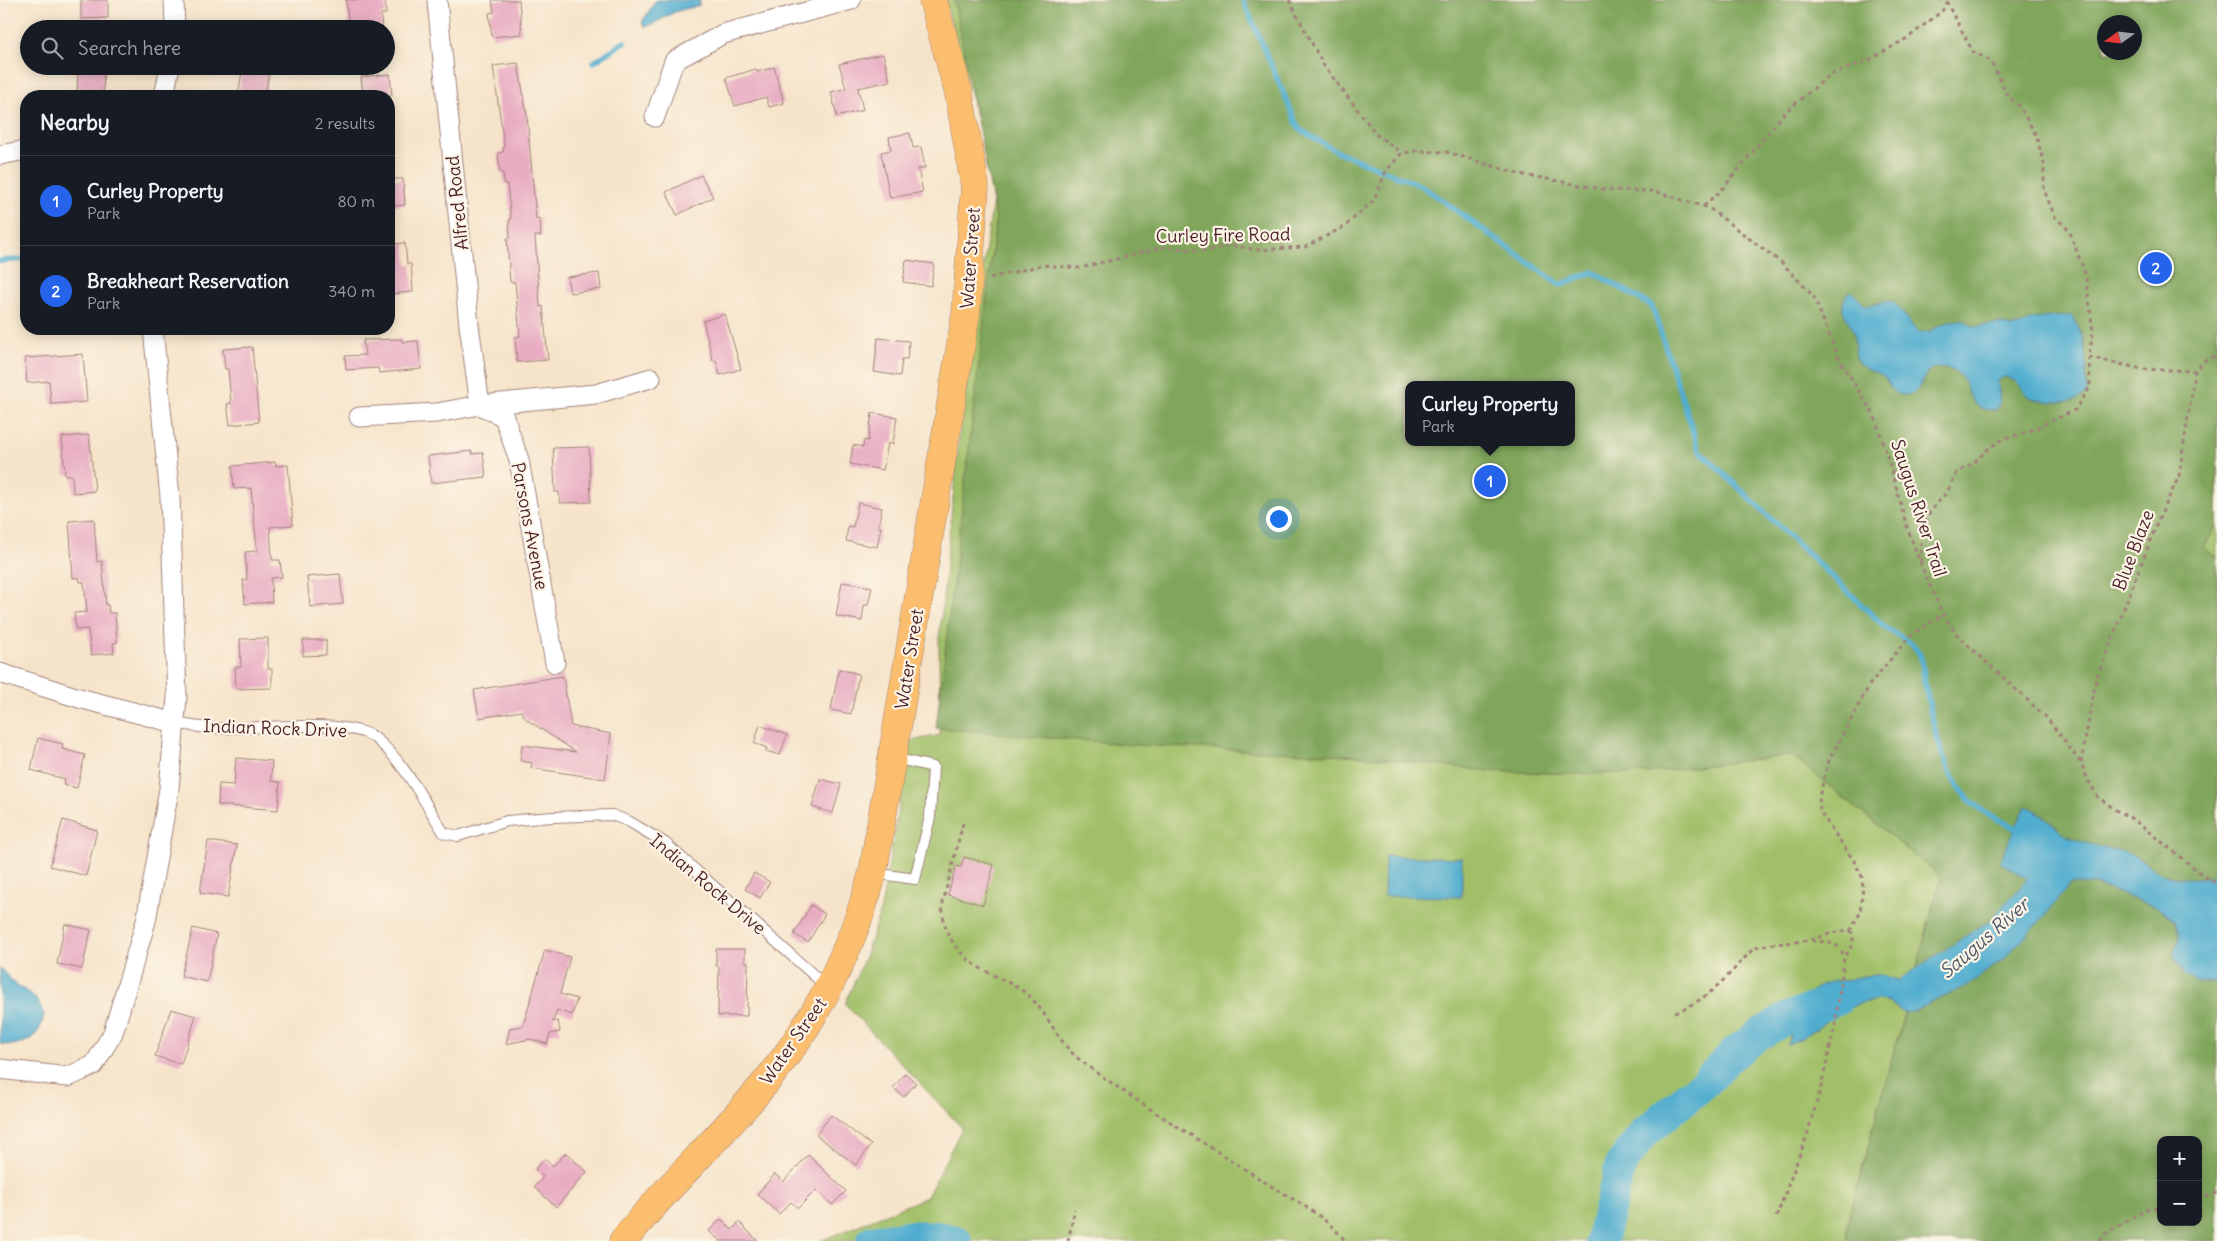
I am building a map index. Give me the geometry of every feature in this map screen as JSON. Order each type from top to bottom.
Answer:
[{"type":"main road","name":"Water Street","points":[[623,1241],[764,1085],[805,1029],[829,989],[857,926],[873,872],[894,758],[966,314],[975,186],[959,94],[933,0]]},
{"type":"street","points":[[174,0],[175,20]]},
{"type":"street","name":"Alfred Road","points":[[437,0],[469,325],[480,405]]},
{"type":"street","points":[[655,117],[674,61],[722,34],[851,0]]},
{"type":"street","points":[[165,90],[168,75]]},
{"type":"street","points":[[0,155],[20,151]]},
{"type":"street","points":[[0,1070],[68,1077],[94,1065],[113,1033],[146,921],[169,789],[177,697],[170,497],[154,335]]},
{"type":"street","points":[[359,416],[437,413],[480,405],[596,394],[651,378]]},
{"type":"street","name":"Parsons Avenue","points":[[480,405],[504,417],[518,460],[555,663]]},
{"type":"street","points":[[0,673],[79,698],[175,724]]},
{"type":"lane","name":"Indian Rock Drive","points":[[175,724],[213,728],[311,726],[352,730],[373,737],[390,752],[444,833],[458,836],[507,821],[612,814],[630,822],[665,843],[829,989]]},
{"type":"lane","points":[[873,872],[915,879],[930,818],[933,766],[894,758]]},
{"type":"path","points":[[1289,0],[1324,66],[1377,135],[1402,153],[1416,151],[1446,152],[1519,174],[1608,190],[1652,191],[1704,206],[1724,187],[1785,112],[1830,75],[1869,60],[1909,36],[1942,11],[1948,2],[1974,52],[1991,60],[2007,94],[2019,106],[2036,135],[2044,163],[2044,190],[2055,217],[2069,230],[2086,276],[2092,332],[2089,357],[2090,387],[2075,410],[2027,432],[2003,439],[1989,448],[1972,464],[1957,473],[1947,492],[1929,514],[1921,539],[1921,565]]},
{"type":"path","name":"Curley Fire Road","points":[[968,282],[1042,266],[1080,268],[1164,247],[1207,251],[1230,245],[1258,250],[1305,247],[1344,227],[1374,200],[1386,171],[1402,153]]},
{"type":"path","name":"Saugus River Trail","points":[[1704,206],[1733,224],[1783,264],[1814,297],[1839,359],[1874,415],[1906,524],[1921,565],[1943,615],[1958,638],[2047,718],[2081,763],[2088,782],[2098,797],[2134,820],[2217,884]]},
{"type":"path","points":[[2089,357],[2142,369],[2195,371],[2203,361],[2217,356]]},
{"type":"path","name":"Blue Blaze","points":[[2081,763],[2096,680],[2158,521],[2179,476],[2195,371]]},
{"type":"path","points":[[1850,931],[1860,913],[1862,877],[1854,861],[1820,812],[1818,797],[1829,760],[1848,720],[1870,684],[1911,634],[1943,615]]},
{"type":"path","points":[[963,823],[943,902],[942,914],[945,929],[958,949],[981,968],[1029,996],[1064,1045],[1078,1058],[1119,1088],[1313,1212],[1328,1223],[1345,1241]]},
{"type":"path","points":[[1675,1012],[1696,1004],[1714,989],[1753,949],[1762,945],[1808,940],[1850,931]]},
{"type":"path","points":[[1776,1218],[1807,1135],[1836,1026],[1844,958],[1854,939],[1850,931]]},
{"type":"path","points":[[1808,940],[1838,945],[1842,950],[1844,958]]},
{"type":"path","points":[[2202,1198],[2217,1193]]},
{"type":"path","points":[[2101,1241],[2102,1236],[2147,1209],[2157,1208]]},
{"type":"path","points":[[1068,1241],[1075,1209]]},
{"type":"green space","points":[[945,0],[2217,0],[2217,935],[2198,1136],[2158,1136],[1941,877],[1847,1225],[1848,1241],[820,1241],[927,1197],[962,1128],[845,1004],[866,954],[881,909],[910,741],[940,735],[939,639],[960,426],[995,187]]},
{"type":"green space","points":[[954,0],[2217,0],[2217,524],[2204,548],[2217,557],[2217,1241],[1848,1241],[1847,1225],[1941,877],[1791,755],[1647,773],[1574,774],[1488,771],[1363,756],[1135,745],[936,728],[996,218]]},
{"type":"water","points":[[656,0],[700,0],[699,6],[675,12],[645,27],[642,22]]},
{"type":"water","points":[[1851,291],[1866,306],[1893,301],[1919,332],[1930,331],[1948,321],[1962,320],[1975,327],[1999,323],[2012,327],[2023,325],[2031,319],[2071,315],[2076,322],[2084,345],[2086,392],[2078,399],[2063,402],[2038,400],[2027,395],[2014,381],[2003,377],[1998,381],[2000,403],[1996,410],[1985,409],[1977,406],[1972,400],[1963,379],[1958,373],[1939,367],[1927,373],[1917,390],[1911,394],[1902,395],[1895,393],[1884,377],[1865,369],[1857,360],[1853,331],[1843,308],[1846,295]]},
{"type":"water","points":[[2026,806],[2038,812],[2063,833],[2075,840],[2132,855],[2164,875],[2192,878],[2217,875],[2217,981],[2196,983],[2185,975],[2173,954],[2179,938],[2175,921],[2159,908],[2096,885],[2070,884],[2045,916],[2001,961],[1968,985],[1913,1012],[1904,1013],[1887,1001],[1877,1000],[1858,1004],[1833,1015],[1817,1029],[1787,1046],[1794,1021],[1802,1005],[1812,991],[1819,986],[1830,982],[1870,975],[1880,975],[1899,980],[1993,918],[2020,888],[2026,878],[1999,862]]},
{"type":"water","points":[[1385,856],[1462,858],[1462,897],[1384,896]]},
{"type":"water","points":[[0,968],[13,982],[38,1000],[44,1014],[35,1035],[24,1043],[0,1044]]},
{"type":"building","points":[[81,0],[108,0],[108,18],[81,19]]},
{"type":"building","points":[[346,0],[385,0],[386,14],[381,14],[381,20],[348,20]]},
{"type":"building","points":[[492,0],[519,0],[522,34],[492,37],[489,13],[494,12]]},
{"type":"building","points":[[883,54],[890,81],[858,88],[863,110],[837,117],[831,92],[846,88],[839,64]]},
{"type":"building","points":[[518,63],[527,116],[536,219],[540,218],[541,236],[535,236],[540,307],[543,306],[548,360],[517,362],[515,337],[520,336],[515,282],[510,282],[507,238],[510,238],[509,220],[511,220],[507,184],[504,184],[503,173],[500,173],[498,153],[503,152],[504,145],[493,66]]},
{"type":"building","points":[[774,67],[784,103],[769,107],[766,97],[735,106],[726,78],[756,69],[757,72]]},
{"type":"building","points":[[78,75],[104,75],[103,90],[77,90]]},
{"type":"building","points":[[242,75],[268,75],[266,90],[239,90]]},
{"type":"building","points":[[390,75],[391,90],[362,90],[361,77]]},
{"type":"building","points":[[910,133],[913,148],[921,147],[925,168],[918,169],[923,192],[890,198],[881,152],[891,150],[889,137]]},
{"type":"building","points":[[701,175],[713,197],[677,215],[666,192]]},
{"type":"building","points":[[395,179],[403,179],[405,205],[395,206]]},
{"type":"building","points":[[405,243],[407,264],[411,264],[413,292],[395,294],[395,244]]},
{"type":"building","points":[[906,260],[934,264],[931,286],[903,282]]},
{"type":"building","points":[[599,273],[601,289],[570,293],[567,277]]},
{"type":"building","points":[[725,314],[741,369],[720,375],[716,360],[713,361],[703,321]]},
{"type":"building","points":[[878,338],[909,341],[907,359],[902,359],[900,376],[874,372]]},
{"type":"building","points":[[402,339],[402,342],[418,341],[421,369],[379,373],[378,368],[346,370],[345,356],[365,355],[363,340]]},
{"type":"building","points":[[252,347],[259,422],[230,425],[227,404],[231,403],[228,369],[225,369],[223,349]]},
{"type":"building","points":[[83,354],[87,402],[51,404],[49,381],[27,383],[25,358]]},
{"type":"building","points":[[872,413],[897,417],[893,444],[888,443],[883,470],[850,464],[853,445],[863,447],[864,440],[868,441]]},
{"type":"building","points":[[89,435],[95,491],[73,493],[72,475],[65,475],[62,437]]},
{"type":"building","points":[[589,447],[591,502],[560,503],[559,492],[555,492],[553,448]]},
{"type":"building","points":[[472,451],[472,454],[483,453],[486,477],[431,483],[428,456]]},
{"type":"building","points":[[275,462],[276,466],[288,465],[293,525],[270,527],[272,560],[280,560],[282,577],[271,578],[272,602],[245,604],[243,580],[247,580],[245,552],[257,551],[251,488],[234,489],[232,466]]},
{"type":"building","points":[[858,503],[882,508],[878,527],[881,527],[877,547],[846,541],[848,526],[853,527]]},
{"type":"building","points":[[94,519],[97,562],[102,561],[106,605],[108,605],[109,613],[115,613],[117,643],[113,643],[114,653],[91,655],[88,629],[76,630],[74,613],[87,612],[84,582],[80,582],[79,577],[73,578],[69,521]]},
{"type":"building","points":[[340,574],[343,604],[310,607],[307,577]]},
{"type":"building","points":[[842,582],[872,587],[868,605],[864,605],[862,621],[836,616]]},
{"type":"building","points":[[268,638],[268,669],[272,669],[272,688],[236,689],[235,667],[241,667],[240,639]]},
{"type":"building","points":[[303,640],[326,640],[326,655],[303,656]]},
{"type":"building","points":[[839,669],[859,674],[851,714],[831,710]]},
{"type":"building","points":[[563,676],[571,726],[611,734],[605,779],[531,768],[532,763],[520,761],[522,745],[576,752],[526,719],[521,711],[479,718],[474,690]]},
{"type":"building","points":[[760,725],[787,735],[780,755],[766,751],[767,748],[754,743]]},
{"type":"building","points":[[38,738],[63,744],[62,749],[85,755],[77,788],[63,785],[65,779],[31,770]]},
{"type":"building","points":[[236,758],[272,761],[271,781],[280,782],[278,810],[218,805],[219,784],[234,785]]},
{"type":"building","points":[[820,779],[841,784],[833,813],[812,807]]},
{"type":"building","points":[[63,820],[97,830],[86,876],[50,866]]},
{"type":"building","points":[[208,841],[237,845],[228,897],[200,893]]},
{"type":"building","points":[[964,857],[994,865],[983,905],[948,895],[956,866],[961,867]]},
{"type":"building","points":[[754,873],[770,882],[760,898],[745,889]]},
{"type":"building","points":[[811,905],[825,914],[808,942],[794,934]]},
{"type":"building","points":[[65,924],[91,930],[82,969],[57,964]]},
{"type":"building","points":[[193,928],[217,934],[207,982],[181,976]]},
{"type":"building","points":[[716,949],[745,949],[745,962],[748,962],[747,1016],[718,1016],[719,966],[716,966]]},
{"type":"building","points":[[545,950],[570,957],[560,994],[577,999],[572,1015],[557,1010],[553,1022],[558,1021],[560,1032],[550,1034],[547,1044],[530,1039],[506,1044],[510,1028],[523,1026]]},
{"type":"building","points":[[171,1009],[196,1016],[181,1064],[155,1056]]},
{"type":"building","points":[[905,1073],[916,1083],[904,1097],[893,1088]]},
{"type":"building","points":[[831,1115],[871,1145],[856,1165],[816,1135]]},
{"type":"building","points":[[566,1153],[587,1172],[556,1207],[534,1187],[543,1177],[535,1169],[545,1159],[553,1166]]},
{"type":"building","points":[[808,1155],[846,1191],[832,1205],[816,1190],[798,1208],[791,1202],[779,1214],[757,1194],[775,1174],[783,1182]]},
{"type":"building","points":[[721,1219],[732,1230],[739,1222],[758,1241],[720,1241],[709,1231]]},
{"type":"waterway","points":[[1243,0],[1299,129],[1336,151],[1422,186],[1560,285],[1593,272],[1652,306],[1699,450],[1887,629],[1913,645],[1920,654],[1936,735],[1948,768],[1956,783],[1979,808],[1995,818],[2024,831]]},
{"type":"waterway","points":[[594,62],[624,42]]},
{"type":"waterway","points":[[0,261],[20,259]]},
{"type":"waterway","name":"Saugus River","points":[[1601,1241],[1621,1164],[1645,1132],[1706,1082],[1734,1053],[1757,1036],[1787,1018],[1837,1000]]},
{"type":"waterway","name":"Saugus River","points":[[872,1241],[925,1236],[956,1241]]},
{"type":"place","name":"Breakheart Reservation","points":[[2156,268]]},
{"type":"place","name":"Curley Property","points":[[1490,481]]}]
